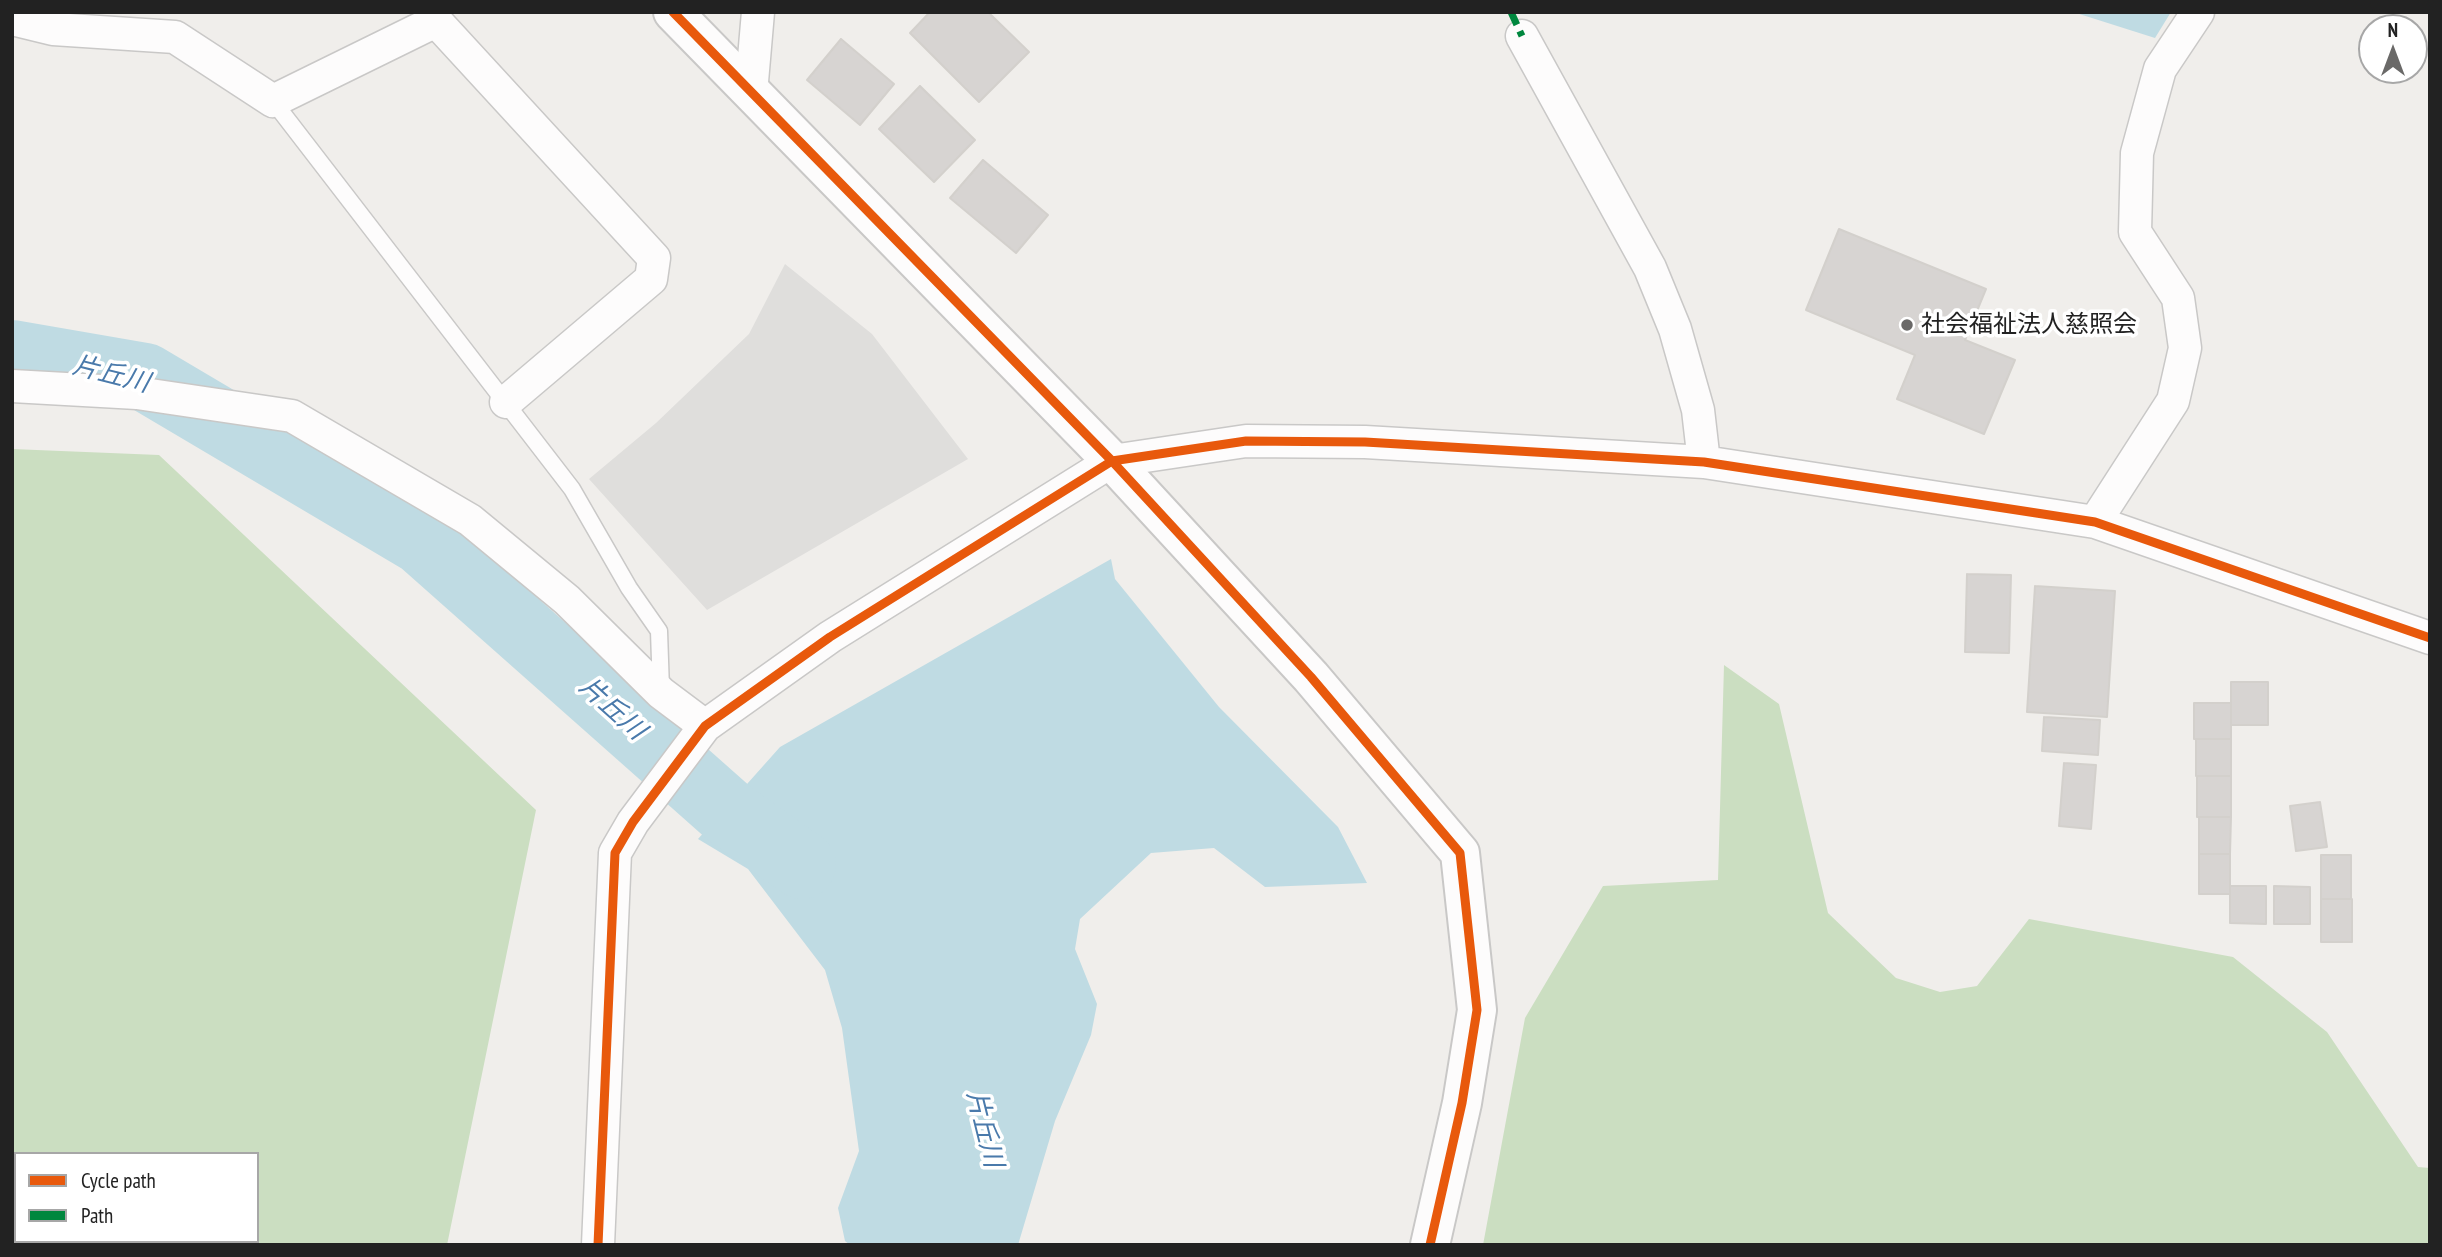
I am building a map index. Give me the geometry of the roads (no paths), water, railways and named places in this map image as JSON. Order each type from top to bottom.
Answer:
[{"type":"street","points":[[673,12],[1112,461],[1311,677],[1460,853],[1477,1010],[1462,1103],[1430,1245]]},
{"type":"street","points":[[751,93],[758,12]]},
{"type":"street","points":[[2095,522],[2173,401],[2185,348],[2178,298],[2135,232],[2137,153],[2160,69],[2198,12]]},
{"type":"street","points":[[12,19],[53,29],[175,37],[273,101],[436,21],[654,258],[651,279],[506,402]]},
{"type":"street","points":[[1522,36],[1650,268],[1675,329],[1698,410],[1704,462]]},
{"type":"street","points":[[12,386],[137,393],[292,416],[470,520],[567,600],[661,693],[705,726]]},
{"type":"street","points":[[598,1245],[615,853],[633,822],[705,726],[830,637],[1112,461],[1259,441],[1365,442],[1704,462],[2095,522],[2430,638]]},
{"type":"street","points":[[12,1242],[18,1245]]},
{"type":"lane","points":[[273,101],[572,489],[659,631],[661,693]]},
{"type":"water","points":[[2073,12],[2171,12],[2155,38]]},
{"type":"water","points":[[1111,559],[1115,579],[1219,707],[1338,827],[1367,883],[1265,887],[1214,848],[1151,853],[1080,919],[1075,949],[1097,1004],[1091,1035],[1055,1121],[1018,1245],[850,1245],[845,1241],[838,1208],[859,1151],[842,1028],[825,970],[748,869],[698,839],[780,747]]},
{"type":"waterway","name":"片丘川","points":[[12,354],[145,377],[422,541],[730,814],[802,865]]},
{"type":"place","name":"社会福祉法人慈照会","points":[[1907,325]]}]
